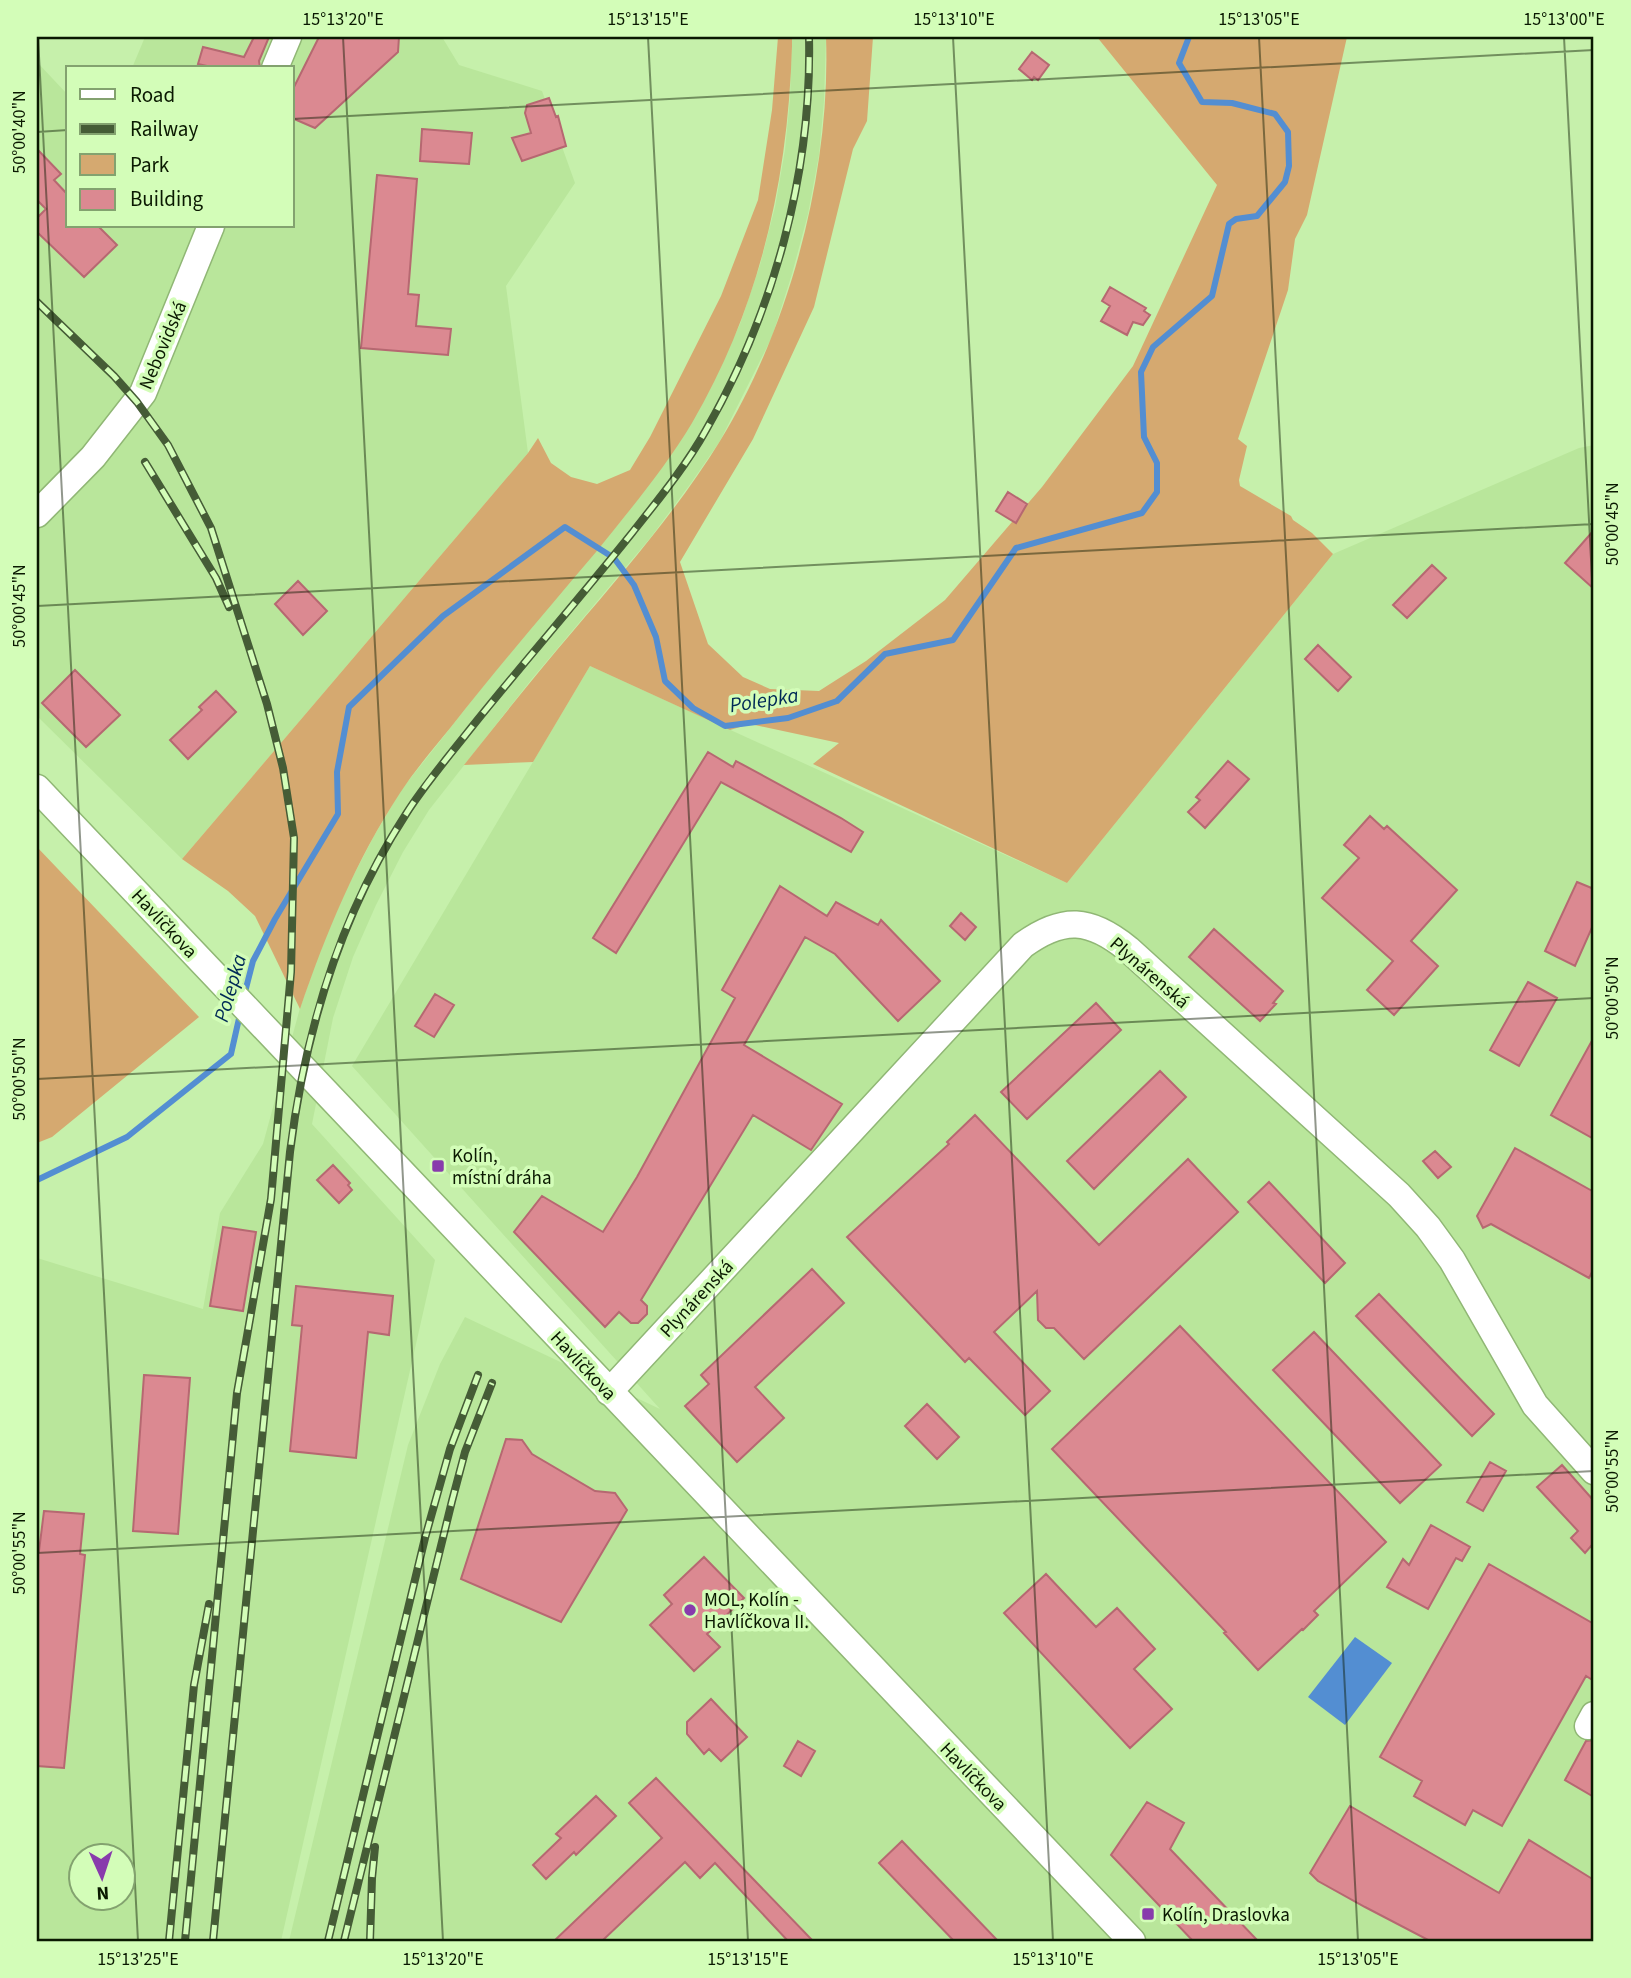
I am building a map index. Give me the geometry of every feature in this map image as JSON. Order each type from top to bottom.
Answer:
[{"type":"street","points":[[276,66],[288,37]]},
{"type":"street","name":"Nebovidská","points":[[37,514],[93,457],[143,393],[210,228]]},
{"type":"street","name":"Havlíčkova","points":[[37,788],[1132,1941]]},
{"type":"street","name":"Plynárenská","points":[[609,1392],[1023,945],[1040,933],[1076,923],[1095,927],[1128,949],[1399,1195],[1428,1227],[1452,1260],[1535,1405],[1594,1471]]},
{"type":"shaded area","points":[[145,37],[442,37],[459,65],[542,91],[575,183],[506,286],[528,453],[182,859],[37,716],[37,62],[66,93],[66,228],[294,228],[294,66],[133,66]]},
{"type":"shaded area","points":[[792,37],[826,37],[819,155],[808,214],[772,337],[720,441],[651,537],[531,680],[429,810],[403,852],[376,905],[353,957],[333,1018],[312,1124],[435,1260],[281,1941],[37,1941],[37,1258],[203,1309],[220,1213],[263,1144],[300,1008],[322,945],[346,890],[401,790],[505,658],[625,516],[663,464],[714,380],[740,324],[760,265],[775,207],[785,150]]},
{"type":"shaded area","points":[[1594,445],[1594,1941],[289,1941],[408,1445],[440,1364],[465,1317],[660,1409],[352,1066],[590,666],[1067,883],[1333,554],[1579,448]]},
{"type":"green space","points":[[778,37],[792,37],[792,46],[777,193],[752,288],[716,379],[692,423],[646,489],[487,682],[400,793],[369,844],[343,898],[300,1009],[255,916],[228,891],[182,859],[538,438],[551,463],[571,477],[597,484],[630,470],[650,437],[721,296],[758,200],[772,110]]},
{"type":"green space","points":[[826,37],[873,37],[867,121],[853,149],[814,307],[753,439],[680,562],[708,644],[743,677],[770,689],[819,691],[866,661],[945,600],[1042,487],[1133,366],[1217,185],[1097,37],[1347,37],[1307,215],[1295,239],[1288,290],[1238,439],[1247,446],[1240,486],[1291,516],[1333,554],[1067,883],[813,764],[839,743],[750,724],[730,730],[590,666],[533,762],[464,765],[669,515],[720,441],[745,396],[767,349],[786,298],[813,194],[826,88]]},
{"type":"green space","points":[[37,847],[199,1017],[52,1137],[37,1143]]},
{"type":"water","points":[[1355,1637],[1392,1663],[1345,1725],[1308,1697]]},
{"type":"building","points":[[254,37],[269,37],[259,61],[260,66],[198,64],[203,47],[244,57]]},
{"type":"building","points":[[319,37],[399,37],[398,52],[315,128],[294,119],[294,87]]},
{"type":"building","points":[[1032,52],[1049,65],[1038,80],[1034,77],[1032,80],[1019,69]]},
{"type":"building","points":[[549,98],[556,117],[558,116],[566,146],[522,161],[512,138],[531,133],[525,113],[527,105]]},
{"type":"building","points":[[422,129],[472,133],[469,164],[420,161]]},
{"type":"building","points":[[37,149],[61,174],[54,180],[66,193],[66,228],[100,228],[117,245],[84,277],[37,232],[37,218],[46,209],[37,200]]},
{"type":"building","points":[[377,175],[417,179],[408,294],[419,295],[416,326],[451,329],[448,355],[361,348]]},
{"type":"building","points":[[1110,287],[1146,308],[1144,311],[1150,315],[1143,325],[1133,322],[1127,335],[1101,321],[1110,306],[1102,301]]},
{"type":"building","points":[[1008,492],[1027,504],[1016,523],[996,511]]},
{"type":"building","points":[[1594,530],[1594,589],[1565,563]]},
{"type":"building","points":[[1432,565],[1446,578],[1407,618],[1393,605]]},
{"type":"building","points":[[298,581],[327,611],[303,635],[275,604]]},
{"type":"building","points":[[1318,645],[1351,677],[1338,691],[1305,659]]},
{"type":"building","points":[[75,670],[120,715],[86,747],[42,703]]},
{"type":"building","points":[[216,691],[236,712],[188,759],[170,740],[202,710],[199,707]]},
{"type":"building","points":[[708,752],[733,767],[736,761],[863,832],[851,852],[721,782],[616,953],[593,938]]},
{"type":"building","points":[[1228,761],[1249,779],[1205,828],[1188,812],[1200,800],[1196,797]]},
{"type":"building","points":[[1370,816],[1384,829],[1387,826],[1457,890],[1411,941],[1438,966],[1394,1015],[1367,990],[1393,961],[1322,898],[1359,858],[1344,845]]},
{"type":"building","points":[[1577,882],[1594,889],[1594,923],[1575,966],[1545,951]]},
{"type":"building","points":[[780,886],[827,916],[836,902],[878,925],[881,920],[940,981],[898,1021],[835,954],[805,937],[744,1045],[842,1104],[811,1150],[753,1115],[641,1300],[647,1306],[647,1314],[638,1323],[631,1323],[619,1312],[605,1327],[514,1232],[542,1196],[603,1232],[637,1177],[735,998],[722,990]]},
{"type":"building","points":[[961,913],[976,927],[965,940],[950,926]]},
{"type":"building","points":[[1214,929],[1283,991],[1273,1003],[1276,1004],[1260,1021],[1189,957]]},
{"type":"building","points":[[1528,982],[1557,998],[1519,1066],[1490,1050]]},
{"type":"building","points":[[435,994],[454,1005],[434,1037],[415,1026]]},
{"type":"building","points":[[1096,1003],[1121,1030],[1027,1119],[1001,1092]]},
{"type":"building","points":[[1594,1037],[1594,1139],[1551,1115]]},
{"type":"building","points":[[1160,1071],[1186,1097],[1094,1189],[1067,1161]]},
{"type":"building","points":[[975,1115],[1099,1245],[1188,1159],[1238,1212],[1084,1359],[1054,1328],[1046,1328],[1038,1320],[1037,1291],[994,1332],[1050,1391],[1025,1415],[969,1358],[965,1362],[847,1237],[949,1144],[947,1142]]},
{"type":"building","points":[[1515,1148],[1594,1192],[1594,1268],[1589,1278],[1491,1224],[1483,1228],[1477,1216]]},
{"type":"building","points":[[1435,1151],[1451,1167],[1438,1178],[1423,1161]]},
{"type":"building","points":[[333,1165],[350,1183],[348,1185],[352,1190],[339,1203],[317,1180]]},
{"type":"building","points":[[1269,1182],[1345,1263],[1325,1283],[1248,1202]]},
{"type":"building","points":[[223,1227],[256,1232],[243,1311],[210,1306]]},
{"type":"building","points":[[812,1269],[844,1303],[755,1387],[784,1418],[737,1462],[685,1406],[709,1384],[701,1375]]},
{"type":"building","points":[[296,1286],[393,1296],[389,1335],[368,1332],[356,1458],[290,1451],[302,1326],[292,1325]]},
{"type":"building","points":[[1379,1294],[1494,1414],[1472,1436],[1356,1316]]},
{"type":"building","points":[[1180,1326],[1386,1542],[1314,1611],[1318,1615],[1303,1630],[1258,1670],[1224,1633],[1226,1632],[1052,1449]]},
{"type":"building","points":[[1314,1332],[1441,1465],[1400,1503],[1273,1370]]},
{"type":"building","points":[[144,1375],[190,1378],[178,1534],[133,1531]]},
{"type":"building","points":[[927,1404],[959,1437],[937,1459],[905,1426]]},
{"type":"building","points":[[506,1439],[522,1440],[532,1454],[595,1491],[615,1493],[627,1510],[561,1622],[461,1579]]},
{"type":"building","points":[[1490,1462],[1506,1471],[1483,1511],[1467,1502]]},
{"type":"building","points":[[1562,1465],[1594,1501],[1594,1549],[1591,1546],[1585,1553],[1571,1538],[1578,1531],[1537,1487]]},
{"type":"building","points":[[44,1511],[84,1514],[80,1554],[85,1555],[64,1768],[37,1766],[37,1550],[39,1551]]},
{"type":"building","points":[[1431,1525],[1470,1547],[1462,1561],[1456,1558],[1428,1609],[1387,1587],[1403,1559],[1409,1565]]},
{"type":"building","points":[[704,1557],[744,1598],[707,1634],[720,1647],[694,1671],[650,1625],[672,1604],[664,1595]]},
{"type":"building","points":[[1489,1564],[1594,1624],[1594,1681],[1586,1676],[1502,1826],[1473,1810],[1465,1825],[1414,1796],[1422,1781],[1380,1757]]},
{"type":"building","points":[[1046,1574],[1096,1627],[1117,1608],[1155,1649],[1134,1669],[1172,1709],[1130,1748],[1004,1613]]},
{"type":"building","points":[[711,1699],[747,1737],[721,1761],[709,1749],[704,1754],[687,1734],[687,1722]]},
{"type":"building","points":[[1594,1740],[1594,1797],[1565,1780],[1586,1741]]},
{"type":"building","points":[[798,1741],[815,1751],[801,1776],[784,1766]]},
{"type":"building","points":[[656,1778],[813,1941],[788,1941],[715,1863],[700,1878],[685,1862],[602,1941],[554,1941],[662,1838],[629,1803]]},
{"type":"building","points":[[596,1796],[616,1816],[576,1855],[574,1852],[546,1879],[533,1865],[561,1838],[556,1834]]},
{"type":"building","points":[[1147,1802],[1184,1823],[1170,1849],[1258,1941],[1193,1941],[1111,1855]]},
{"type":"building","points":[[1350,1806],[1499,1893],[1529,1840],[1594,1880],[1594,1941],[1430,1941],[1318,1881],[1310,1873]]},
{"type":"building","points":[[902,1841],[998,1941],[954,1941],[879,1863]]},
{"type":"waterway","name":"Polepka","points":[[244,996],[253,961],[338,814],[337,772],[349,707],[443,616],[565,527],[614,558],[634,585],[656,637],[665,681],[693,708],[725,726],[788,718],[837,701],[885,654],[953,640],[1016,548],[1142,513],[1157,492],[1157,463],[1144,437],[1141,372],[1153,347],[1212,296],[1229,224],[1236,219],[1257,216],[1285,182],[1289,166],[1288,132],[1275,114],[1232,103],[1202,102],[1179,63],[1189,37]]},
{"type":"waterway","name":"Polepka","points":[[37,1180],[127,1137],[231,1054],[240,1014]]},
{"type":"railway","points":[[213,1941],[290,1152],[305,1063],[328,976],[362,893],[382,853],[413,803],[671,483],[698,443],[730,385],[769,290],[796,190],[804,139],[809,37]]},
{"type":"railway","points":[[37,302],[114,376],[137,402],[168,445],[211,528],[267,704],[283,768],[294,838],[291,972],[271,1199],[237,1393],[185,1941]]},
{"type":"railway","points":[[145,462],[216,578],[229,607]]},
{"type":"railway","points":[[328,1941],[425,1538],[450,1449],[478,1375]]},
{"type":"railway","points":[[344,1941],[452,1501],[465,1452],[492,1383]]},
{"type":"railway","points":[[169,1941],[194,1685],[209,1604]]},
{"type":"railway","points":[[370,1941],[375,1847]]},
{"type":"place","name":"Kolín, místní dráha","points":[[438,1166]]},
{"type":"place","name":"MOL, Kolín - Havlíčkova II.","points":[[690,1610]]},
{"type":"place","name":"Kolín, Draslovka","points":[[1148,1914]]}]
